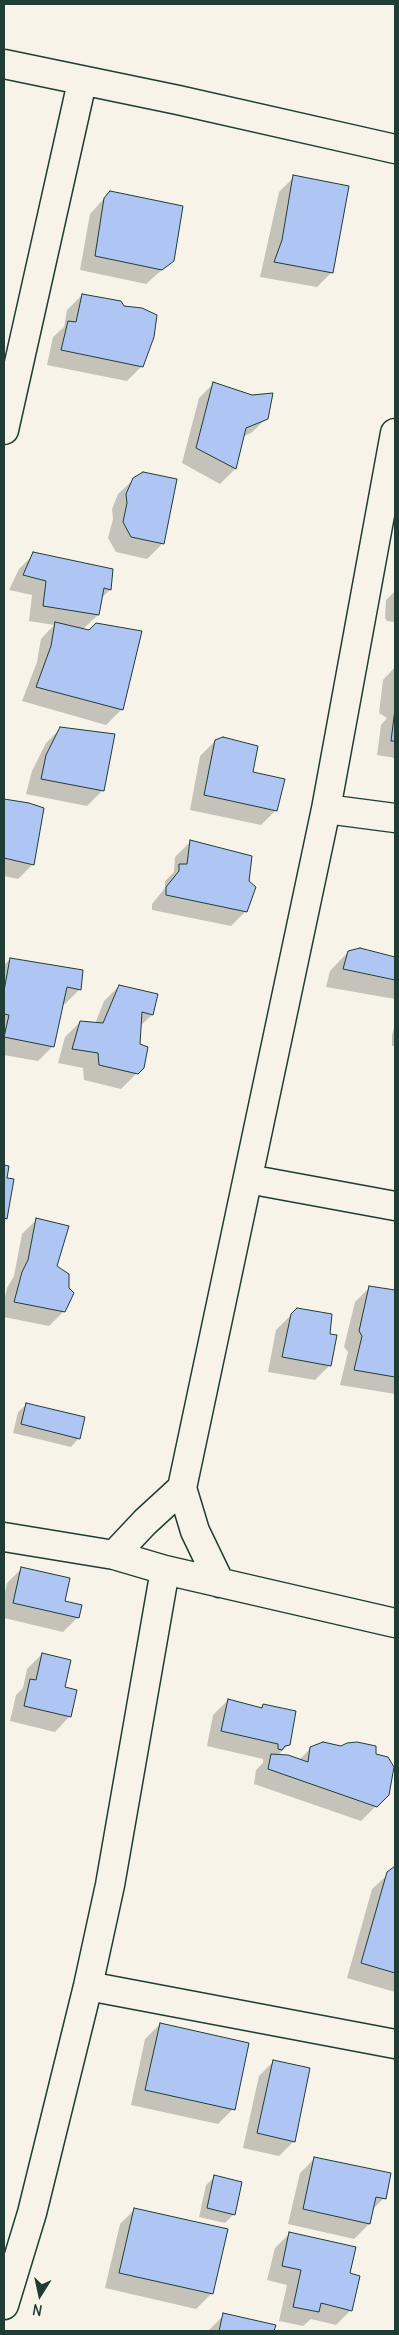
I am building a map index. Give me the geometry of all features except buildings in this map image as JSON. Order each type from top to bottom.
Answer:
[{"type":"street","points":[[4,64],[82,82],[188,102],[395,150]]},
{"type":"street","points":[[4,430],[82,82]]},
{"type":"street","points":[[220,1583],[195,1531],[182,1488],[326,809],[395,432]]},
{"type":"street","points":[[326,809],[395,818]]},
{"type":"street","points":[[248,1179],[395,1206]]},
{"type":"street","points":[[114,1555],[145,1522],[182,1488]]},
{"type":"street","points":[[4,1537],[114,1555],[165,1570],[395,1623]]},
{"type":"street","points":[[4,2305],[32,2213],[88,1986],[110,1884],[165,1570]]},
{"type":"street","points":[[88,1986],[395,2044]]}]
